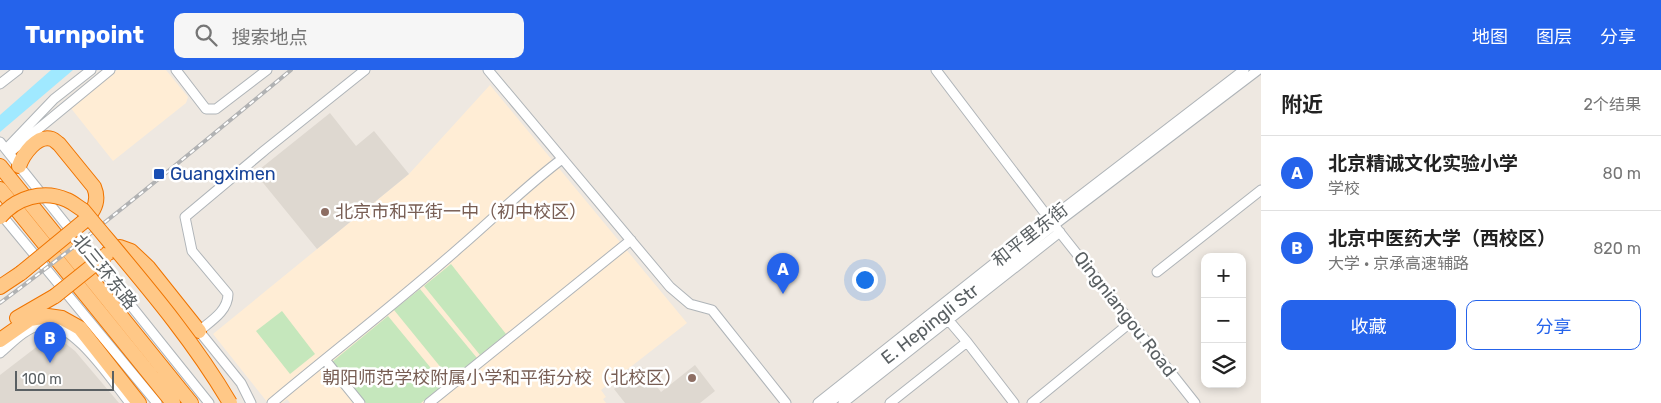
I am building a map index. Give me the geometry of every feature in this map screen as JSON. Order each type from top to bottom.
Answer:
[{"type":"highway","points":[[0,287],[21,273],[90,216],[97,194],[94,187],[59,144],[52,139],[44,139],[33,145],[22,158],[19,166]]},
{"type":"highway","points":[[0,166],[41,230]]},
{"type":"highway","points":[[0,189],[41,230]]},
{"type":"highway","points":[[0,216],[6,209],[22,199],[37,196],[51,195],[67,200],[83,210],[181,329],[230,403]]},
{"type":"highway","name":"北三环东路","points":[[41,230],[93,293]]},
{"type":"highway","points":[[0,330],[19,316],[55,296],[106,255],[120,247],[131,251],[148,267],[199,331]]},
{"type":"highway","points":[[93,293],[173,403]]},
{"type":"highway","points":[[93,293],[190,403]]},
{"type":"highway","points":[[0,340],[30,319],[48,316],[62,318],[80,328],[139,403]]},
{"type":"street","points":[[0,84],[18,70]]},
{"type":"street","points":[[4,147],[54,99],[91,70]]},
{"type":"street","points":[[4,147],[110,70]]},
{"type":"street","points":[[176,70],[206,109],[216,109],[267,70]]},
{"type":"street","points":[[251,403],[241,383],[199,331],[224,309],[228,300],[228,294],[192,251],[185,217],[365,70]]},
{"type":"street","points":[[488,70],[670,287],[690,304],[712,310],[786,403]]},
{"type":"street","name":"Qingniangou Road","points":[[936,70],[1195,403]]},
{"type":"street","name":"和平里东街","points":[[1055,225],[1244,70]]},
{"type":"street","name":"和平里东街","points":[[818,403],[1258,70]]},
{"type":"street","name":"北三环东路","points":[[4,147],[209,403]]},
{"type":"street","points":[[272,403],[460,248],[532,182],[562,159]]},
{"type":"street","points":[[1157,272],[1261,190]]},
{"type":"street","points":[[0,216],[13,228],[157,403]]},
{"type":"street","points":[[843,403],[1055,225]]},
{"type":"street","points":[[429,403],[631,240]]},
{"type":"street","points":[[946,317],[1014,403]]},
{"type":"street","name":"E. Hepingli Str","points":[[829,403],[946,317]]},
{"type":"street","points":[[1032,403],[1131,322]]},
{"type":"street","points":[[0,353],[19,335],[36,327],[44,324],[62,329],[78,340],[130,403]]},
{"type":"street","points":[[890,403],[966,342]]},
{"type":"street","points":[[326,360],[360,403]]},
{"type":"shaded area","points":[[117,70],[166,70],[188,97],[186,103],[113,161],[70,107]]},
{"type":"shaded area","points":[[490,85],[687,323],[601,390],[606,397],[603,399],[606,403],[290,403],[287,399],[282,403],[268,403],[213,334],[409,174]]},
{"type":"shaded area","name":"北京市和平街一中（初中校区）","points":[[330,113],[356,146],[374,131],[409,174],[317,249],[255,173]]},
{"type":"shaded area","points":[[57,341],[65,343],[75,351],[119,403],[0,403],[0,375],[43,342]]},
{"type":"shaded area","name":"朝阳师范学校附属小学和平街分校（北校区）","points":[[695,365],[715,391],[700,403],[625,403],[614,389],[642,367],[661,392]]},
{"type":"green space","points":[[451,264],[506,334],[480,355],[424,286]]},
{"type":"green space","points":[[420,289],[477,358],[451,380],[394,310]]},
{"type":"green space","points":[[282,311],[315,354],[290,374],[256,331]]},
{"type":"green space","points":[[388,316],[444,384],[421,403],[366,403],[332,362]]},
{"type":"water","points":[[51,70],[73,70],[0,132],[0,115]]},
{"type":"railway","points":[[0,303],[111,218],[291,70]]},
{"type":"place","name":"Guangximen","points":[[159,174]]},
{"type":"place","name":"北京市和平街一中（初中校区）","points":[[325,212]]},
{"type":"place","name":"北京精诚文化实验小学","points":[[783,294]]},
{"type":"place","name":"北京中医药大学（西校区）","points":[[50,363]]},
{"type":"place","name":"朝阳师范学校附属小学和平街分校（北校区）","points":[[692,378]]}]
